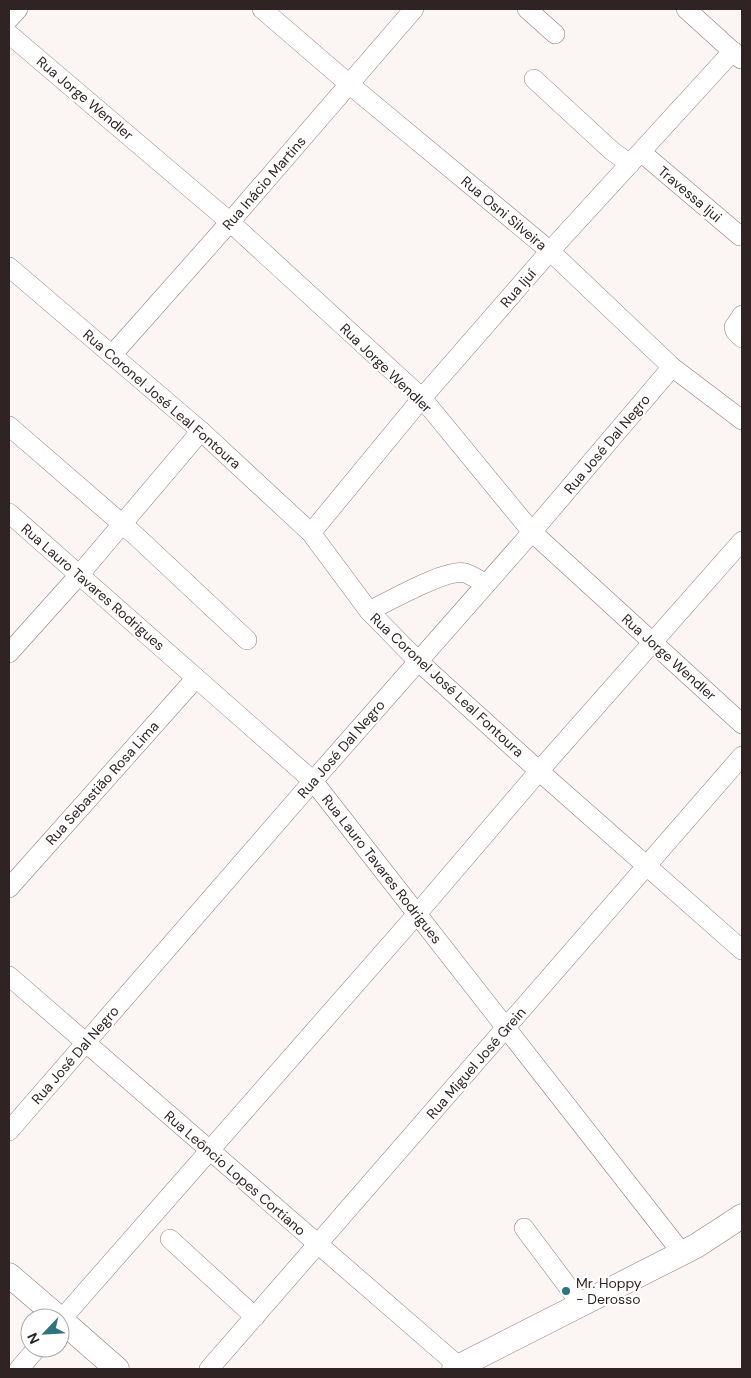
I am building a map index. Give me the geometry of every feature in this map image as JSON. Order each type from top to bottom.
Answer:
[{"type":"main road","points":[[458,1368],[696,1246],[742,1216]]},
{"type":"main road","points":[[9,1275],[46,1308]]},
{"type":"main road","points":[[70,1329],[117,1369]]},
{"type":"street","points":[[9,19],[18,9]]},
{"type":"street","name":"Rua Osni Silveira","points":[[262,9],[550,251],[672,367],[742,420]]},
{"type":"street","name":"Rua Inácio Martins","points":[[112,355],[414,9]]},
{"type":"street","points":[[527,9],[556,34]]},
{"type":"street","points":[[690,10],[738,55]]},
{"type":"street","name":"Rua Jorge Wendler","points":[[9,34],[230,222],[422,398],[532,532],[742,724]]},
{"type":"street","name":"Rua Ijuí","points":[[311,533],[422,398],[550,251],[635,158],[738,55]]},
{"type":"street","name":"Travessa Ijui","points":[[534,79],[612,150],[635,158],[740,236]]},
{"type":"street","name":"Rua Coronel José Leal Fontoura","points":[[9,267],[201,431],[311,533],[369,611],[418,661],[538,771],[742,950]]},
{"type":"street","points":[[742,315],[734,327],[735,331],[742,338]]},
{"type":"street","name":"Rua José Dal Negro","points":[[9,1131],[532,532],[672,367]]},
{"type":"street","points":[[9,426],[136,536],[247,640]]},
{"type":"street","points":[[9,653],[79,575],[201,431]]},
{"type":"street","name":"Rua Lauro Tavares Rodrigues","points":[[9,513],[313,781],[682,1253]]},
{"type":"street","points":[[70,1309],[416,914],[538,771],[742,542]]},
{"type":"street","points":[[369,611],[433,580],[453,573],[465,573],[486,584]]},
{"type":"street","name":"Rua Sebastião Rosa Lima","points":[[9,888],[196,678]]},
{"type":"street","name":"Rua Miguel José Grein","points":[[210,1369],[742,756]]},
{"type":"street","name":"Rua Leôncio Lopes Cortiano","points":[[9,976],[458,1368]]},
{"type":"street","points":[[524,1228],[582,1304]]},
{"type":"street","points":[[170,1239],[255,1316]]},
{"type":"street","points":[[19,1369],[28,1358]]},
{"type":"place","name":"Mr. Hoppy - Derosso","points":[[566,1291]]}]
